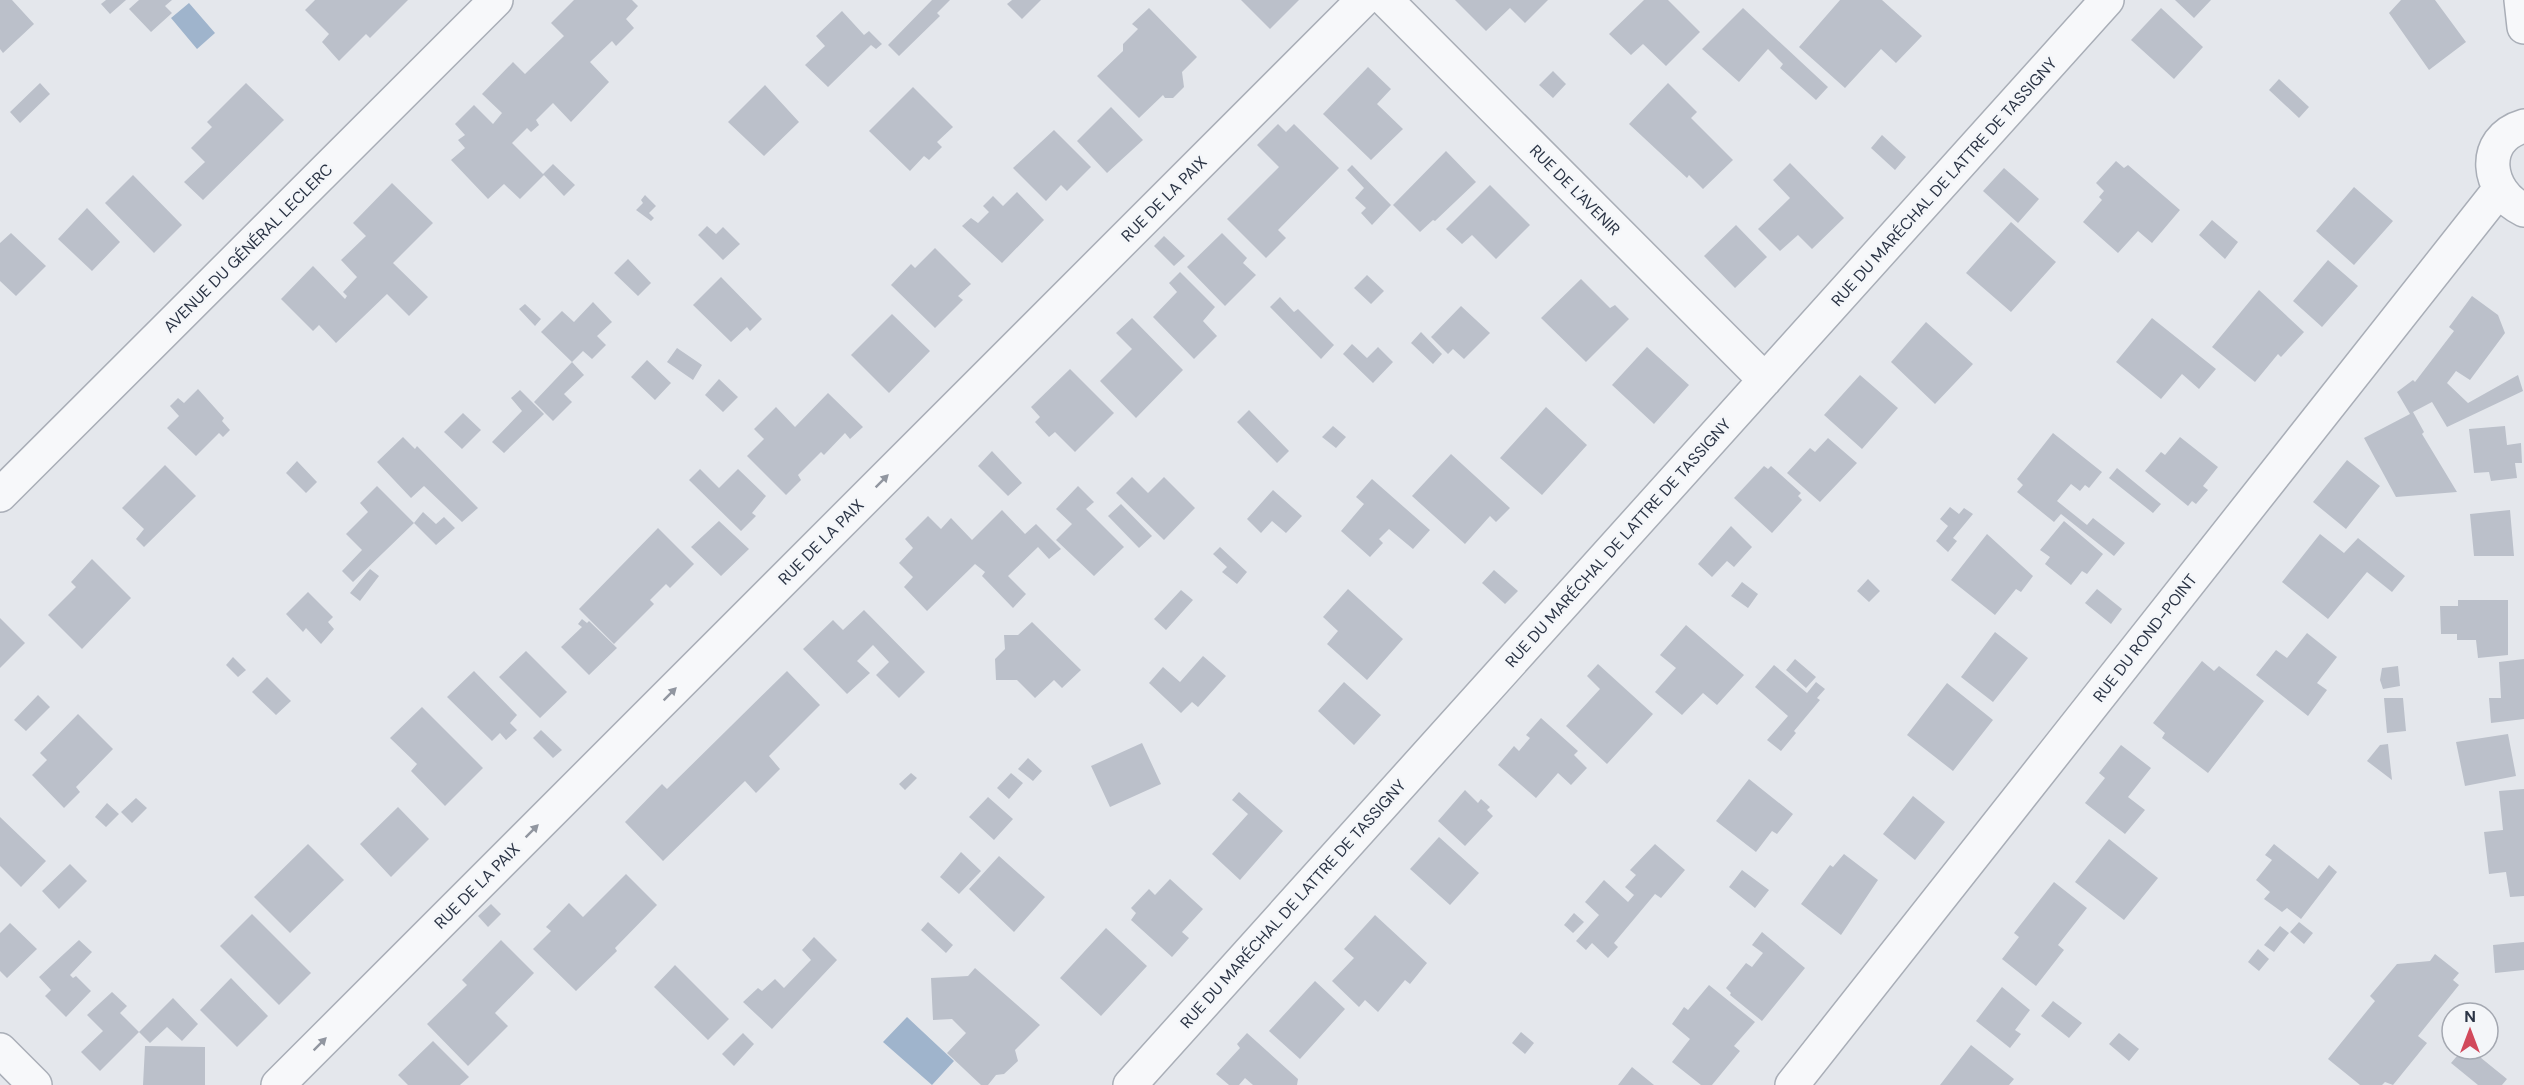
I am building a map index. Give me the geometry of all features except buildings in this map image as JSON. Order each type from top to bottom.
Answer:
[{"type":"street","name":"AVENUE DU GÉNÉRAL LECLERC","points":[[0,495],[496,0]]},
{"type":"street","name":"RUE DE LA PAIX","points":[[278,1085],[1363,0]]},
{"type":"street","name":"RUE DE L'AVENIR","points":[[1386,0],[1765,380]]},
{"type":"street","name":"RUE DU MARÉCHAL DE LATTRE DE TASSIGNY","points":[[1130,1085],[2107,0]]},
{"type":"street","points":[[2521,0],[2524,27]]},
{"type":"street","points":[[2524,126],[2502,140],[2494,155],[2492,173],[2499,190],[2509,202],[2524,210]]},
{"type":"street","name":"RUE DU ROND-POINT","points":[[1792,1085],[2499,190]]},
{"type":"street","points":[[0,1050],[35,1085]]},
{"type":"water","points":[[189,3],[215,33],[197,49],[171,18]]},
{"type":"water","points":[[907,1017],[954,1061],[932,1085],[883,1042]]}]
